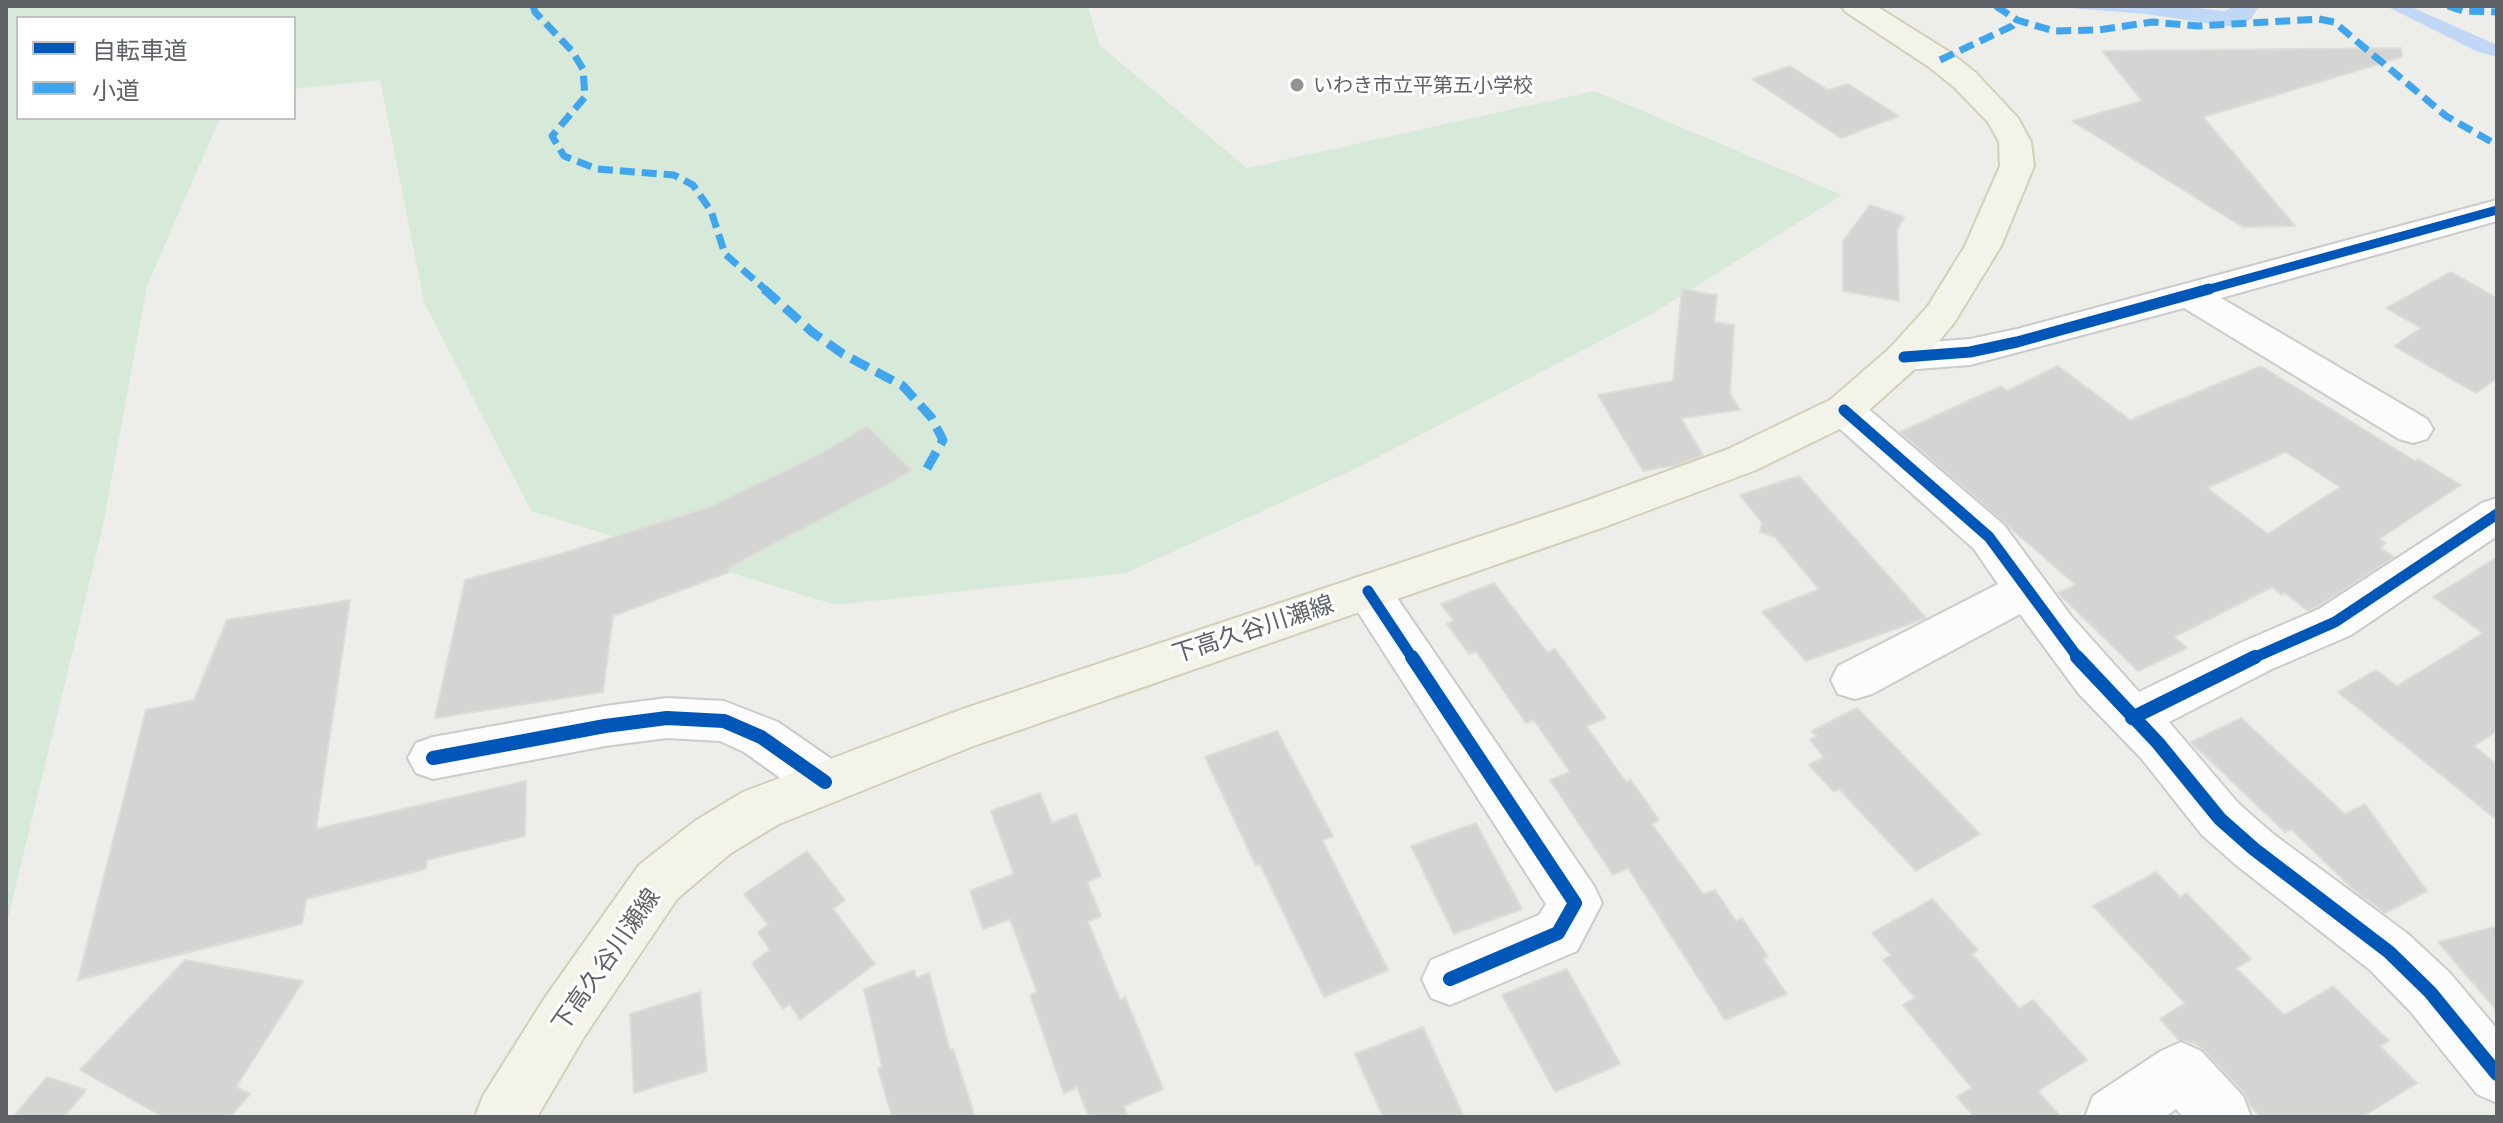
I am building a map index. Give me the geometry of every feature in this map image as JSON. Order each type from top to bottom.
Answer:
[{"type":"main road","name":"下高久谷川瀬線","points":[[504,1117],[564,1018],[658,882],[713,837],[761,808],[960,730],[1592,515],[1741,460],[1844,410],[1904,357],[1941,314],[1983,246],[2017,166],[2015,142],[2002,118],[1965,80],[1940,60],[1856,6]]},
{"type":"street","points":[[1904,357],[1994,347],[2491,216]]},
{"type":"street","points":[[2189,295],[2413,429]]},
{"type":"street","points":[[1844,410],[1978,527],[2028,589],[2055,629],[2132,718],[2158,743],[2220,819],[2254,849],[2389,952],[2430,992],[2497,1074]]},
{"type":"street","points":[[2132,718],[2256,656],[2335,622],[2497,514]]},
{"type":"street","points":[[1855,680],[2028,589]]},
{"type":"street","points":[[1368,591],[1575,903],[1558,933],[1450,979]]},
{"type":"street","points":[[433,758],[605,726],[667,718],[724,721],[761,737],[825,782]]},
{"type":"street","points":[[2114,1117],[2181,1071],[2222,1117]]},
{"type":"green space","points":[[6,6],[1088,6],[1099,45],[1247,168],[1595,91],[1842,195],[1650,315],[1355,469],[1126,573],[836,605],[531,511],[424,302],[380,80],[296,89],[296,16],[16,16],[16,120],[219,120],[147,286],[102,530],[6,926]]},
{"type":"water","points":[[2046,6],[2178,6],[2225,11],[2234,6],[2259,6],[2251,19],[2241,25],[2227,26],[2146,14]]},
{"type":"water","points":[[2386,6],[2409,6],[2497,45],[2497,57],[2476,51]]},
{"type":"building","points":[[2401,48],[2402,57],[2203,117],[2295,226],[2243,227],[2072,121],[2142,101],[2102,51]]},
{"type":"building","points":[[1790,66],[1828,90],[1848,84],[1899,116],[1841,138],[1752,79]]},
{"type":"building","points":[[1870,205],[1904,217],[1897,231],[1899,301],[1843,291],[1843,241]]},
{"type":"building","points":[[2451,272],[2497,298],[2497,378],[2476,393],[2394,346],[2421,328],[2386,308]]},
{"type":"building","points":[[1682,289],[1717,295],[1714,322],[1734,325],[1730,394],[1740,410],[1681,418],[1703,455],[1677,465],[1643,471],[1598,395],[1673,381]]},
{"type":"building","points":[[2058,366],[2130,420],[2261,366],[2415,461],[2418,459],[2461,485],[2379,539],[2386,543],[2380,548],[2394,557],[2318,606],[2308,611],[2272,587],[2174,637],[2187,648],[2138,671],[2058,593],[2076,585],[1900,432],[2001,386],[2007,391]],"holes":[[[2286,452],[2340,487],[2268,534],[2207,488]]]},
{"type":"building","points":[[867,426],[912,471],[728,568],[729,572],[613,616],[603,692],[435,718],[465,580],[564,553],[712,506],[818,455]]},
{"type":"building","points":[[1799,476],[1926,618],[1806,661],[1762,612],[1819,589],[1775,537],[1760,532],[1762,523],[1740,495]]},
{"type":"building","points":[[2497,557],[2497,731],[2474,746],[2497,765],[2497,820],[2338,692],[2376,670],[2397,686],[2483,633],[2433,597]]},
{"type":"building","points":[[1494,583],[1547,652],[1555,649],[1606,718],[1586,726],[1626,782],[1631,780],[1659,820],[1652,824],[1703,894],[1715,890],[1736,921],[1742,918],[1768,957],[1763,959],[1787,994],[1725,1020],[1628,868],[1613,875],[1550,780],[1570,772],[1534,720],[1526,723],[1476,651],[1469,654],[1447,624],[1454,621],[1441,604]]},
{"type":"building","points":[[350,600],[316,829],[526,781],[525,836],[427,860],[426,869],[306,899],[302,924],[78,980],[146,710],[194,700],[227,620]]},
{"type":"building","points":[[1857,708],[1980,834],[1916,871],[1839,789],[1834,792],[1809,765],[1824,757],[1810,740],[1817,736],[1812,731]]},
{"type":"building","points":[[2241,718],[2345,814],[2365,804],[2427,891],[2385,913],[2355,891],[2291,829],[2285,832],[2191,742]]},
{"type":"building","points":[[1277,731],[1333,836],[1322,840],[1388,970],[1324,997],[1260,864],[1256,866],[1205,757]]},
{"type":"building","points":[[1040,793],[1052,823],[1076,814],[1101,876],[1087,882],[1101,916],[1088,922],[1120,1000],[1125,997],[1163,1089],[1124,1106],[1128,1117],[1089,1117],[1077,1087],[1064,1094],[1030,995],[1037,992],[1010,919],[983,929],[970,891],[1014,874],[991,811]]},
{"type":"building","points":[[1476,823],[1522,909],[1454,934],[1411,846]]},
{"type":"building","points":[[807,851],[845,900],[833,909],[875,964],[800,1020],[790,1004],[783,1009],[752,963],[770,950],[758,932],[768,925],[744,894]]},
{"type":"building","points":[[2156,872],[2180,897],[2186,893],[2251,959],[2236,968],[2284,1015],[2333,986],[2389,1041],[2380,1046],[2417,1083],[2362,1117],[2261,1117],[2249,1104],[2245,1094],[2203,1049],[2194,1043],[2179,1040],[2160,1019],[2185,1003],[2093,906]]},
{"type":"building","points":[[1932,899],[1978,950],[1972,954],[2019,1008],[2033,1000],[2087,1060],[2038,1091],[2061,1117],[1974,1117],[1957,1097],[1972,1088],[1903,1005],[1915,998],[1883,960],[1891,955],[1872,933]]},
{"type":"building","points":[[2497,926],[2497,1011],[2438,942]]},
{"type":"building","points":[[185,960],[303,981],[236,1087],[250,1094],[230,1117],[163,1117],[80,1070]]},
{"type":"building","points":[[1567,969],[1620,1064],[1555,1092],[1502,995]]},
{"type":"building","points":[[914,970],[917,978],[929,973],[950,1051],[953,1049],[975,1117],[892,1117],[878,1069],[882,1067],[864,989]]},
{"type":"building","points":[[700,992],[707,1071],[634,1093],[630,1014]]},
{"type":"building","points":[[1423,1027],[1464,1117],[1383,1117],[1355,1054]]},
{"type":"building","points":[[47,1077],[86,1090],[64,1117],[13,1117]]},
{"type":"marked path","points":[[533,6],[535,12],[572,51],[583,69],[585,97],[552,136],[564,156],[597,169],[674,175],[693,185],[711,211],[725,254],[812,332],[843,354],[903,386],[931,417],[943,440],[926,470]]},
{"type":"marked path","points":[[1996,6],[2017,20],[2054,31],[2098,30],[2152,22],[2198,26],[2319,19],[2334,22],[2446,116],[2497,145]]},
{"type":"marked path","points":[[2448,6],[2463,11],[2497,12]]},
{"type":"marked path","points":[[1940,60],[2012,26],[2017,20]]},
{"type":"cycle path","points":[[1904,357],[1970,352],[2017,342],[2497,210]]},
{"type":"cycle path","points":[[1844,410],[1989,537],[2096,680],[2158,743],[2220,819],[2254,849],[2389,952],[2430,992],[2497,1074]]},
{"type":"cycle path","points":[[2132,718],[2256,656],[2335,622],[2497,514]]},
{"type":"cycle path","points":[[1368,591],[1575,903],[1558,933],[1450,979]]},
{"type":"cycle path","points":[[433,758],[605,726],[667,718],[724,721],[761,737],[825,782]]},
{"type":"place","name":"いわき市立平第五小学校","points":[[1297,85]]}]
